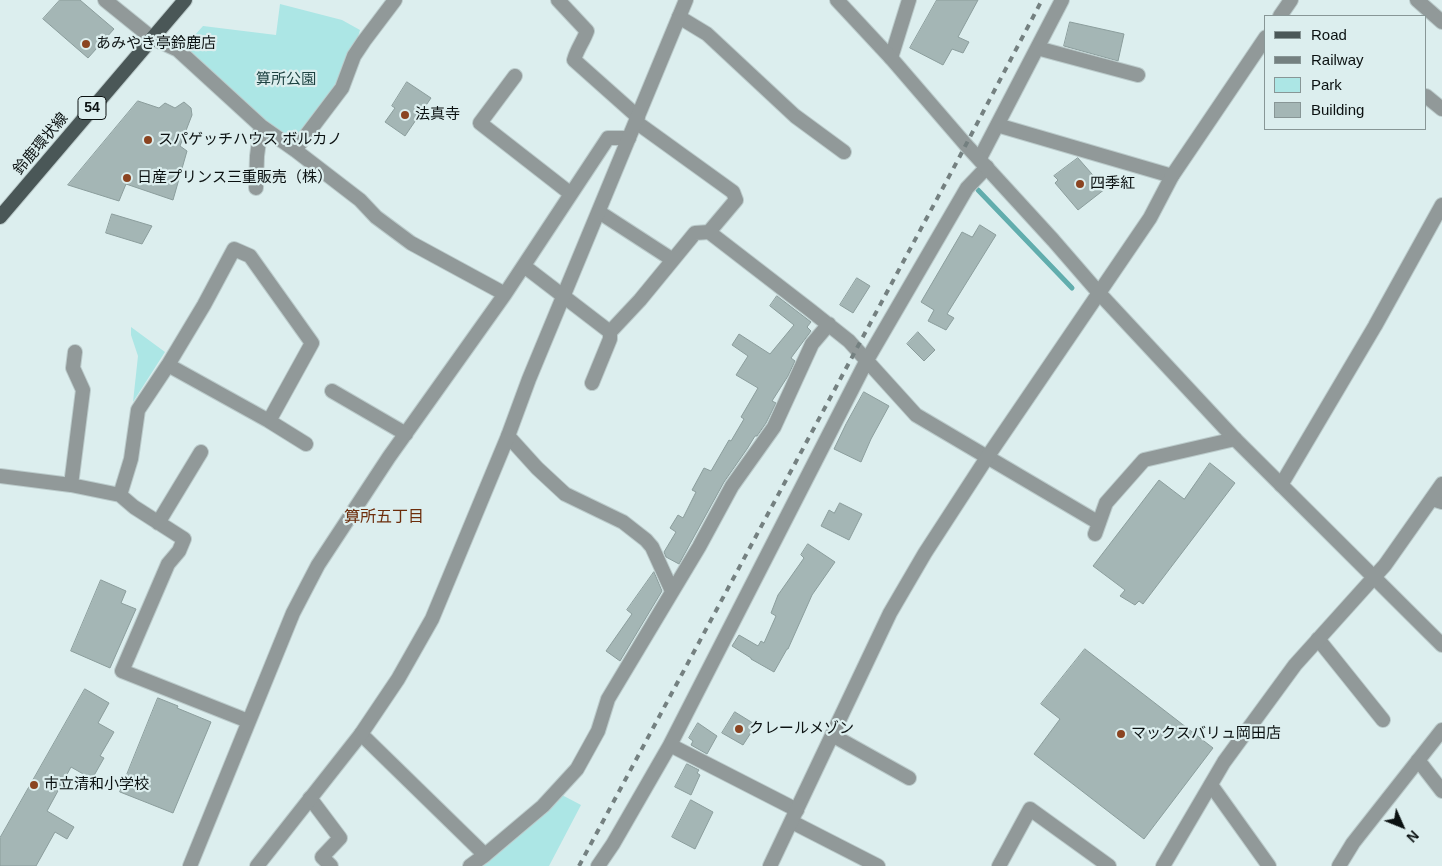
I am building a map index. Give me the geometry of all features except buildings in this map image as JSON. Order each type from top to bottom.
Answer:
[{"type":"main road","name":"鈴鹿環状線","points":[[0,217],[185,0]]},
{"type":"street","points":[[105,0],[152,38],[178,50],[260,126],[295,150],[360,200],[376,217],[400,236],[411,244],[505,294]]},
{"type":"street","points":[[295,150],[342,88],[354,56],[395,0]]},
{"type":"street","points":[[558,0],[587,31],[574,60],[637,120],[733,192],[736,200],[709,232]]},
{"type":"street","points":[[257,866],[361,734],[398,678],[432,619],[686,0]]},
{"type":"street","points":[[837,0],[1099,292],[1236,439],[1442,645]]},
{"type":"street","points":[[891,58],[908,0]]},
{"type":"street","points":[[598,866],[613,844],[670,745],[867,360],[967,188],[984,163],[997,125],[1062,0]]},
{"type":"street","points":[[1281,15],[1291,0]]},
{"type":"street","points":[[1417,0],[1442,22]]},
{"type":"street","points":[[679,17],[707,34],[794,116],[844,152]]},
{"type":"street","points":[[770,866],[890,613],[925,553],[988,456],[1150,218],[1172,176],[1264,40]]},
{"type":"street","points":[[1038,48],[1138,75]]},
{"type":"street","points":[[515,76],[480,122],[571,194]]},
{"type":"street","points":[[1427,97],[1442,109]]},
{"type":"street","points":[[997,125],[1172,176]]},
{"type":"street","points":[[256,188],[260,126]]},
{"type":"street","points":[[193,865],[248,721],[293,613],[318,565],[406,434],[505,294],[608,138],[629,138]]},
{"type":"street","points":[[1281,485],[1375,326],[1442,205]]},
{"type":"street","points":[[599,212],[672,260]]},
{"type":"street","points":[[592,383],[610,339],[610,332],[640,300],[694,232],[709,232],[829,324],[857,348],[916,415],[988,456],[1097,528],[1106,503],[1144,460],[1236,439]]},
{"type":"street","points":[[120,495],[131,459],[138,410],[204,305],[234,249],[250,256],[312,342],[269,421]]},
{"type":"street","points":[[524,266],[610,332]]},
{"type":"street","points":[[470,866],[543,806],[577,769],[598,731],[608,698],[699,547],[732,486],[774,427],[812,344],[829,324]]},
{"type":"street","points":[[70,486],[83,390],[74,368],[75,352]]},
{"type":"street","points":[[168,365],[269,421],[306,444]]},
{"type":"street","points":[[332,391],[406,434]]},
{"type":"street","points":[[508,436],[537,468],[565,494],[623,522],[646,540],[652,547],[672,592]]},
{"type":"street","points":[[158,523],[201,452]]},
{"type":"street","points":[[0,476],[120,495],[134,507],[184,539],[179,551],[168,564],[122,671],[248,721]]},
{"type":"street","points":[[1164,866],[1224,762],[1295,666],[1385,565],[1437,500],[1442,484]]},
{"type":"street","points":[[1318,639],[1383,720]]},
{"type":"street","points":[[1338,866],[1353,843],[1442,730]]},
{"type":"street","points":[[361,734],[485,855]]},
{"type":"street","points":[[832,735],[910,778]]},
{"type":"street","points":[[670,745],[878,866]]},
{"type":"street","points":[[1418,760],[1442,791]]},
{"type":"street","points":[[1211,785],[1269,866]]},
{"type":"street","points":[[310,798],[340,838],[322,857],[331,866]]},
{"type":"street","points":[[998,866],[1030,808],[1107,866]]},
{"type":"green space","name":"算所公園","points":[[280,4],[342,20],[360,30],[338,87],[295,143],[290,144],[234,95],[185,46],[203,26],[276,35]]},
{"type":"green space","points":[[131,327],[165,352],[133,402],[138,356],[131,335]]},
{"type":"green space","points":[[562,795],[581,805],[549,866],[479,866]]},
{"type":"waterway","points":[[978,190],[1072,288]]},
{"type":"railway","points":[[579,866],[1042,0]]},
{"type":"place","name":"あみやき亭鈴鹿店","points":[[86,44]]},
{"type":"place","name":"法真寺","points":[[405,115]]},
{"type":"place","name":"スパゲッチハウス ボルカノ","points":[[148,140]]},
{"type":"place","name":"日産プリンス三重販売（株）","points":[[127,178]]},
{"type":"place","name":"四季紅","points":[[1080,184]]},
{"type":"place","name":"クレールメゾン","points":[[739,729]]},
{"type":"place","name":"マックスバリュ岡田店","points":[[1121,734]]},
{"type":"place","name":"市立清和小学校","points":[[34,785]]},
{"type":"district","name":"算所五丁目","points":[[384,518]]}]
